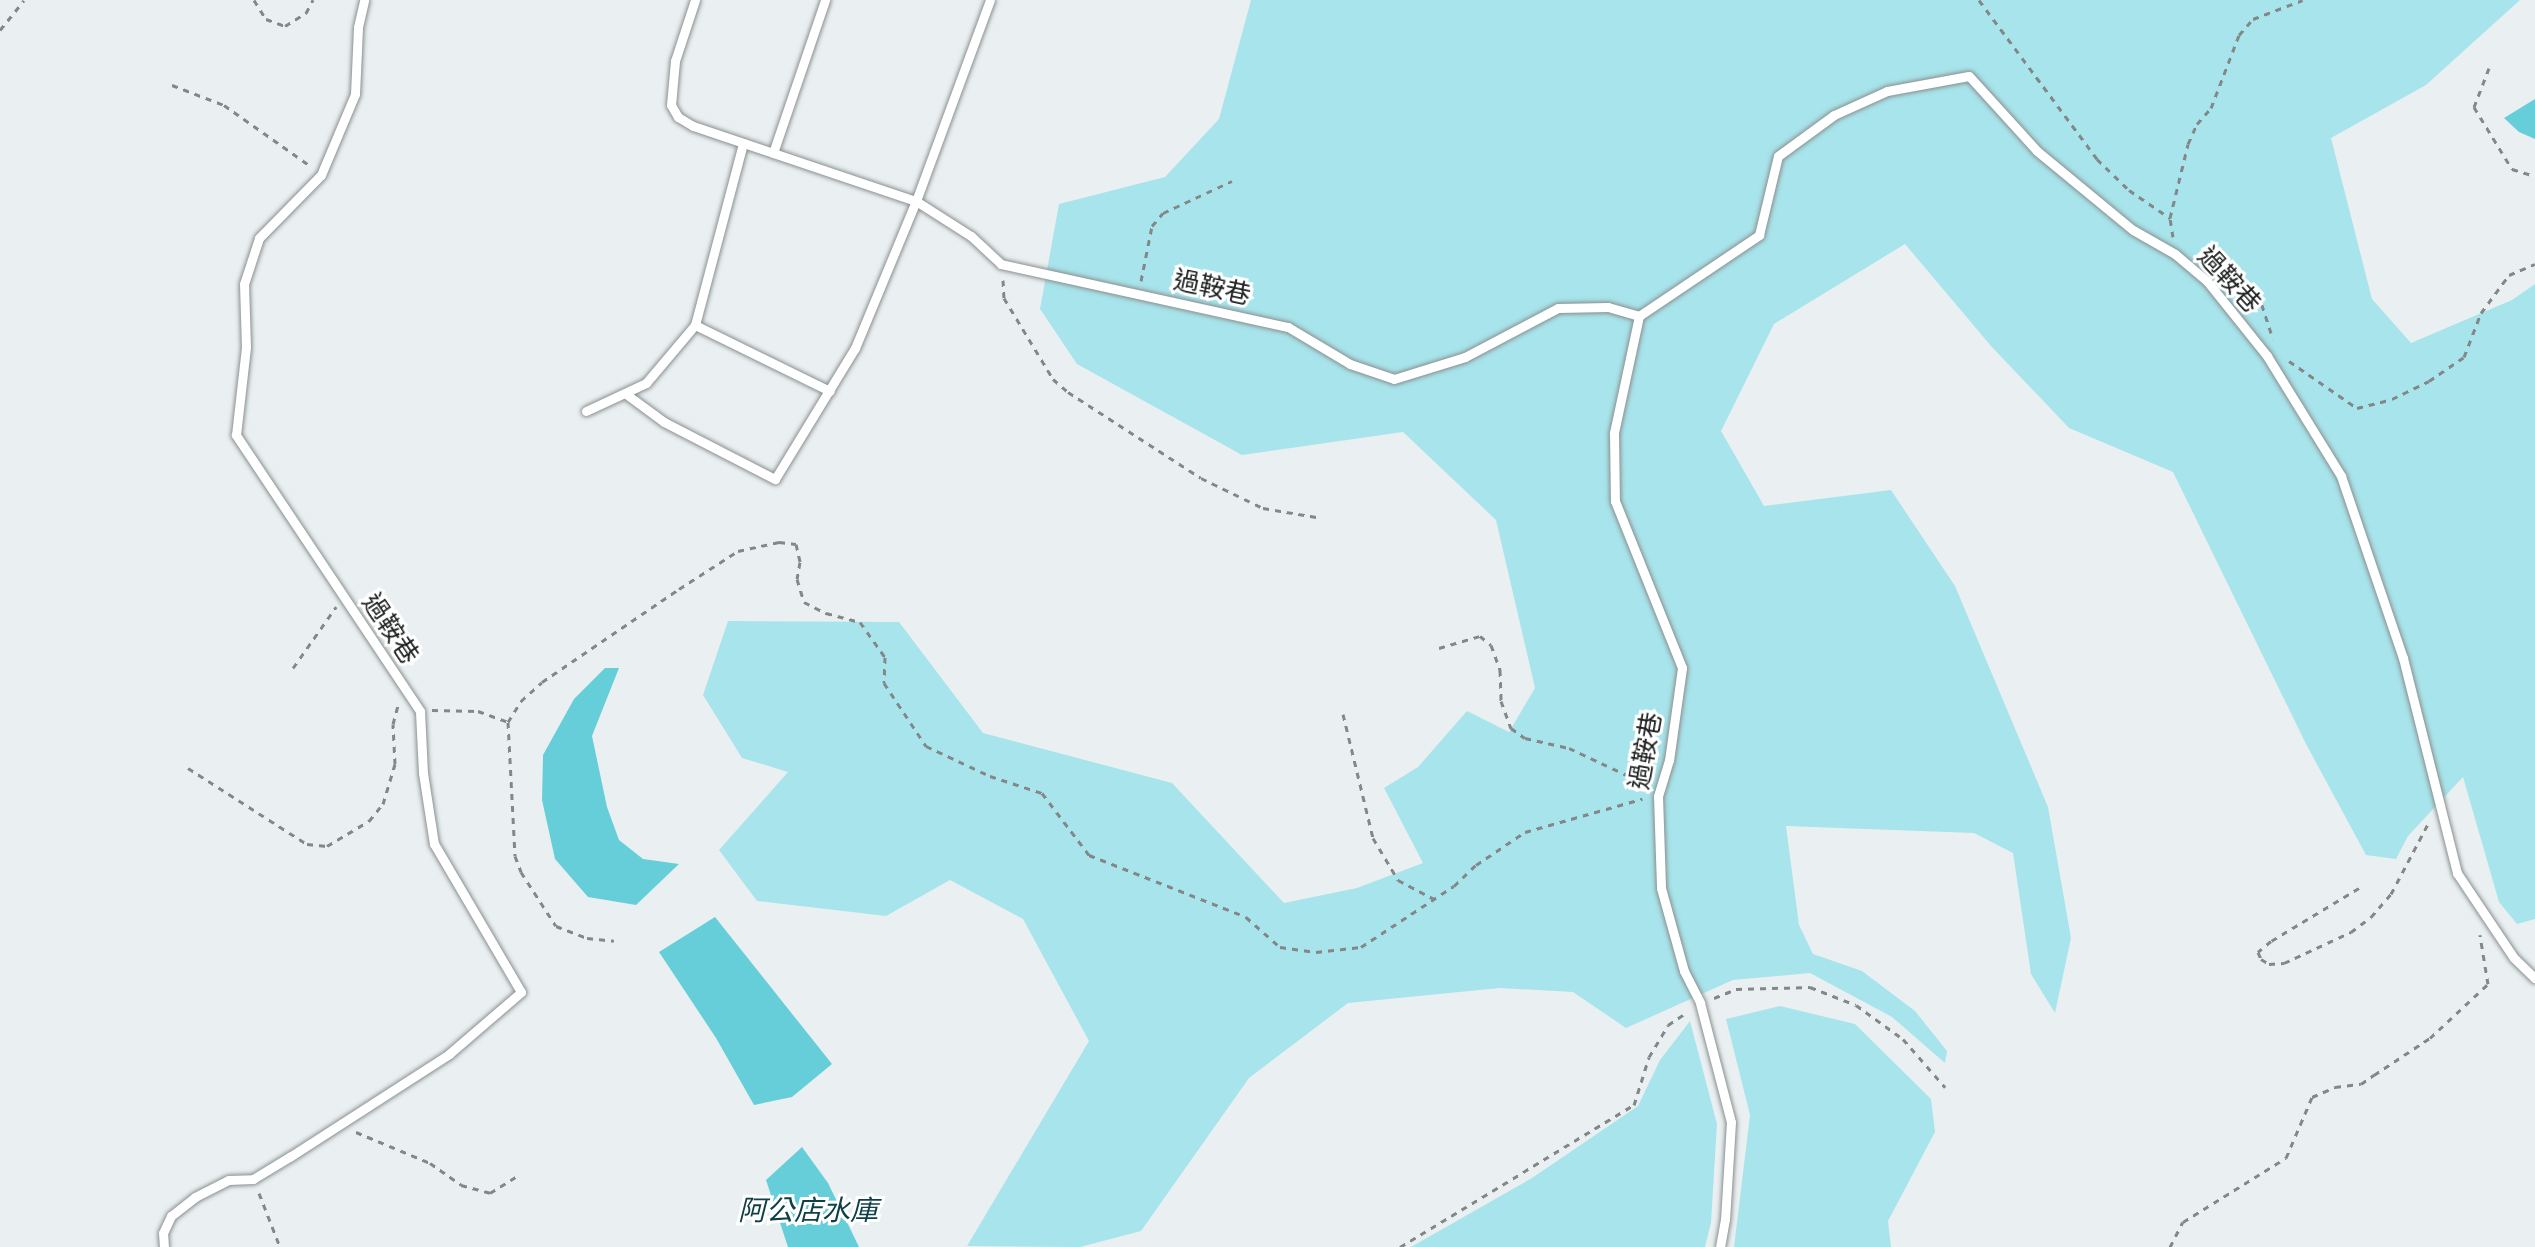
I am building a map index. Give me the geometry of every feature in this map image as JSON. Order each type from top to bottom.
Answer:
[{"type":"lane","name":"過鞍巷","points":[[364,0],[358,27],[355,94],[321,175],[259,238],[244,284],[246,347],[236,435],[342,597],[373,636],[420,711]]},
{"type":"lane","name":"過鞍巷","points":[[695,0],[675,61],[671,105],[678,117],[693,126],[916,201],[971,236],[1001,264],[1068,282],[1139,293],[1288,327],[1350,364],[1394,379],[1465,357],[1558,308],[1608,307],[1639,316]]},
{"type":"lane","points":[[773,153],[825,0]]},
{"type":"lane","points":[[626,394],[664,422],[775,479],[855,348],[916,201],[990,0]]},
{"type":"lane","name":"過鞍巷","points":[[1720,1247],[1725,1219],[1731,1122],[1700,1003],[1684,971],[1661,888],[1658,796],[1669,760],[1682,668],[1615,501],[1614,433],[1639,316],[1759,235],[1778,156],[1834,115],[1887,91],[1969,76],[2037,151],[2133,230],[2175,254],[2207,281],[2267,356],[2341,476],[2403,658],[2457,873],[2514,958],[2535,978]]},
{"type":"lane","points":[[586,411],[646,383],[695,325],[743,143]]},
{"type":"lane","points":[[695,325],[830,391]]},
{"type":"lane","points":[[164,1247],[163,1233],[171,1216],[195,1197],[228,1180],[253,1179],[449,1054],[521,992],[434,844],[423,773],[420,711]]},
{"type":"path","points":[[0,30],[24,0]]},
{"type":"path","points":[[254,0],[266,19],[285,26],[306,13],[313,0]]},
{"type":"path","points":[[1979,0],[2097,159],[2129,190],[2170,218]]},
{"type":"path","points":[[2175,254],[2170,218],[2188,144],[2197,124],[2211,108],[2239,35],[2253,19],[2303,0]]},
{"type":"path","points":[[2489,68],[2474,107],[2512,169],[2535,176]]},
{"type":"path","points":[[172,85],[224,105],[260,127],[321,175]]},
{"type":"path","points":[[1139,293],[1152,226],[1163,213],[1232,181]]},
{"type":"path","points":[[2185,262],[2222,274],[2258,293],[2277,347]]},
{"type":"path","points":[[1001,264],[1004,298],[1053,379],[1068,392],[1201,478],[1263,508],[1316,517]]},
{"type":"path","points":[[2283,357],[2357,408],[2392,399],[2429,381],[2464,357],[2481,313],[2509,275],[2535,264]]},
{"type":"path","points":[[614,941],[587,938],[556,926],[521,872],[515,856],[508,722],[521,701],[542,682],[738,551],[779,542],[796,544],[800,562],[797,579],[804,602],[826,613],[860,622],[885,657],[884,683],[926,746],[990,776],[1042,793],[1089,855],[1246,917],[1280,947],[1316,952],[1361,947],[1434,899],[1525,832],[1608,806],[1658,796]]},
{"type":"path","points":[[293,668],[342,597]]},
{"type":"path","points":[[1439,648],[1480,636],[1491,645],[1500,670],[1501,701],[1511,728],[1525,738],[1569,748],[1631,777],[1658,796]]},
{"type":"path","points":[[188,768],[307,844],[327,846],[369,821],[383,804],[395,764],[393,724],[403,686]]},
{"type":"path","points":[[420,711],[478,711],[508,722]]},
{"type":"path","points":[[1343,714],[1373,838],[1398,880],[1434,899]]},
{"type":"path","points":[[2359,888],[2271,941],[2258,952],[2261,959],[2269,964],[2284,963],[2351,932],[2371,917],[2391,894],[2421,833],[2439,809]]},
{"type":"path","points":[[2170,1247],[2183,1222],[2286,1158],[2312,1097],[2335,1087],[2361,1084],[2430,1038],[2488,984],[2480,935]]},
{"type":"path","points":[[1400,1247],[1634,1105],[1649,1057],[1668,1025],[1700,1003],[1736,989],[1810,987],[1856,1005],[1903,1039],[1945,1087]]},
{"type":"path","points":[[337,1126],[383,1141],[430,1163],[461,1185],[475,1189],[490,1193],[519,1175]]},
{"type":"path","points":[[253,1179],[280,1247]]},
{"type":"shaded area","points":[[1251,0],[2520,0],[2426,85],[2331,138],[2372,299],[2411,343],[2512,300],[2535,284],[2535,919],[2517,924],[2499,902],[2463,777],[2408,836],[2396,859],[2366,855],[2306,744],[2173,472],[2069,428],[1991,346],[1905,244],[1774,324],[1721,431],[1764,506],[1891,490],[1955,586],[2048,807],[2071,938],[2055,1013],[2031,974],[2013,853],[1974,833],[1786,826],[1799,925],[1813,954],[1862,971],[1915,1011],[1947,1051],[1945,1063],[1892,1017],[1810,973],[1733,980],[1626,1028],[1573,992],[1500,988],[1348,1003],[1249,1078],[1141,1231],[1080,1247],[967,1246],[1089,1041],[1023,919],[950,880],[886,916],[757,901],[719,850],[788,772],[742,758],[703,695],[728,621],[899,622],[983,733],[1172,783],[1284,903],[1357,888],[1423,863],[1384,788],[1418,767],[1467,711],[1509,732],[1535,688],[1496,520],[1403,432],[1242,455],[1077,364],[1040,309],[1059,204],[1165,177],[1219,119]]},
{"type":"shaded area","points":[[1780,1006],[1855,1024],[1931,1099],[1935,1132],[1888,1221],[1891,1247],[1734,1247],[1750,1115],[1726,1019]]},
{"type":"shaded area","points":[[1690,1021],[1717,1124],[1711,1223],[1705,1247],[1411,1247],[1532,1178],[1638,1106],[1660,1060]]},
{"type":"water","points":[[2535,99],[2535,139],[2519,132],[2504,118]]},
{"type":"water","points":[[605,668],[619,668],[592,736],[607,807],[619,840],[643,859],[679,864],[636,905],[588,897],[555,859],[542,800],[543,755],[574,699]]},
{"type":"water","points":[[715,917],[832,1064],[792,1097],[754,1105],[716,1038],[659,952]]},
{"type":"water","name":"阿公店水庫","points":[[802,1147],[828,1183],[859,1247],[788,1247],[766,1180]]}]
